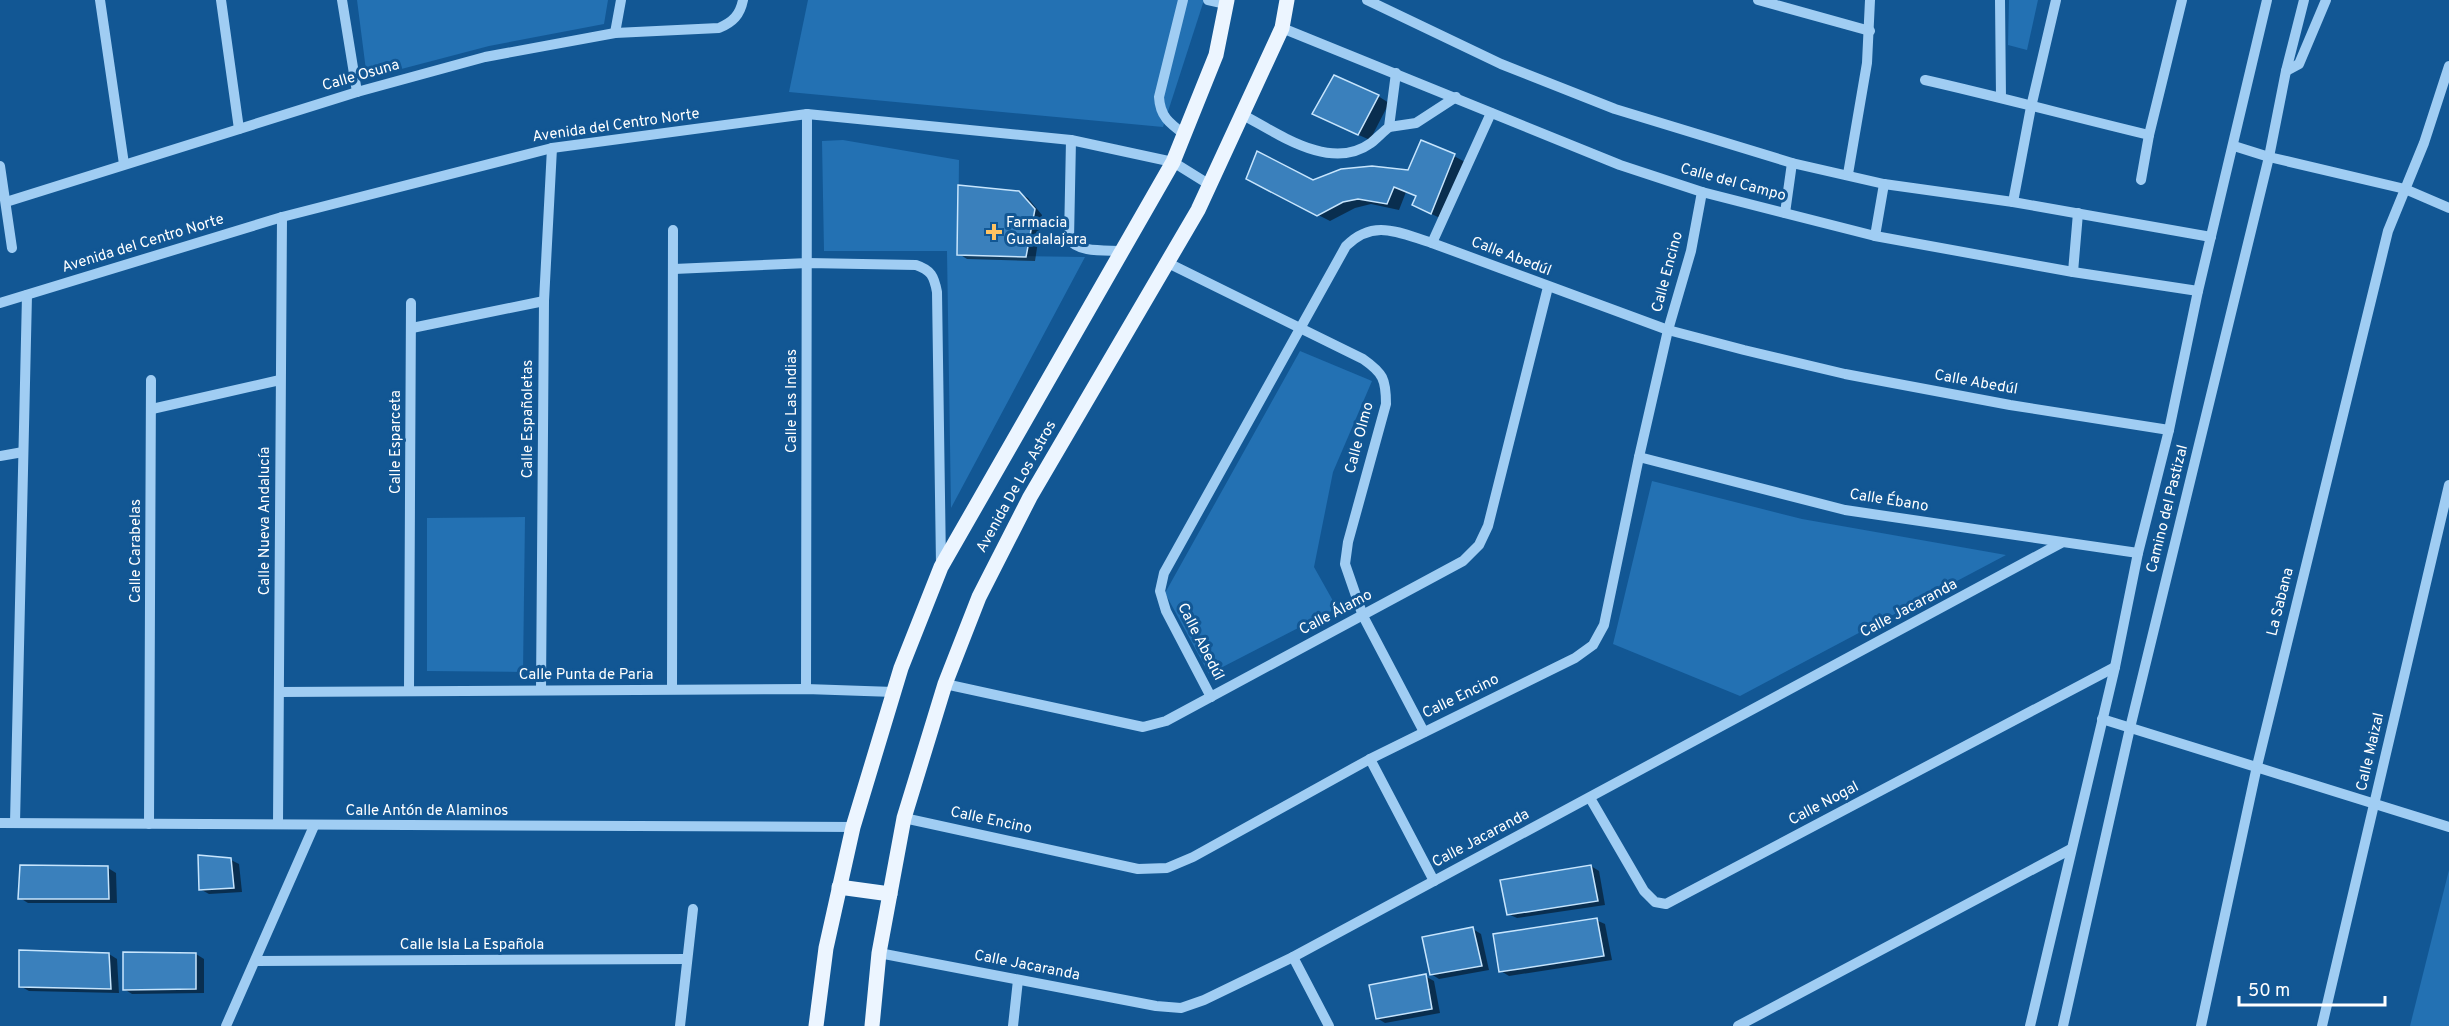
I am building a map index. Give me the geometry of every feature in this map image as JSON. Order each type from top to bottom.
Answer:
[{"type":"main road","name":"Avenida De Los Astros","points":[[872,1026],[879,953],[904,818],[945,684],[979,597],[1030,497],[1198,210],[1282,28],[1287,0]]},
{"type":"main road","name":"Avenida De Los Astros","points":[[816,1026],[826,948],[853,827],[901,668],[941,567],[1173,162],[1216,55],[1227,2]]},
{"type":"main road","points":[[838,887],[890,894]]},
{"type":"street","points":[[100,0],[123,164]]},
{"type":"street","points":[[221,0],[239,129]]},
{"type":"street","points":[[342,0],[357,92]]},
{"type":"street","points":[[615,33],[621,0]]},
{"type":"street","name":"Calle Osuna","points":[[6,202],[357,92],[484,57],[615,33],[719,28],[733,22],[743,0]]},
{"type":"street","points":[[1183,0],[1159,97],[1160,109],[1166,121],[1184,134]]},
{"type":"street","points":[[1208,0],[1227,2]]},
{"type":"street","points":[[1367,0],[1501,64],[1615,109],[1792,163],[1884,184],[2013,202],[2211,237]]},
{"type":"street","points":[[1758,0],[1870,31]]},
{"type":"street","points":[[1848,174],[1867,63],[1870,0]]},
{"type":"street","points":[[2000,0],[2001,97]]},
{"type":"street","points":[[2013,202],[2031,107],[2056,0]]},
{"type":"street","points":[[2141,180],[2149,135],[2182,0]]},
{"type":"street","name":"Camino del Pastizal","points":[[2028,1025],[2115,667],[2138,553],[2169,430],[2198,291],[2268,0]]},
{"type":"street","name":"Camino del Pastizal","points":[[2063,1026],[2130,728],[2269,157],[2286,71],[2304,0]]},
{"type":"street","points":[[2286,71],[2299,64],[2326,0]]},
{"type":"street","name":"Calle del Campo","points":[[1282,28],[1396,72],[1620,165],[1702,192],[1875,236],[2073,272],[2198,291]]},
{"type":"street","name":"La Sabana","points":[[2201,1026],[2257,766],[2388,231],[2424,143],[2449,66]]},
{"type":"street","points":[[1389,127],[1396,72]]},
{"type":"street","points":[[1925,80],[2149,135]]},
{"type":"street","points":[[1243,115],[1301,145],[1324,152],[1347,153],[1370,144],[1389,127],[1416,123],[1427,118],[1456,97]]},
{"type":"street","points":[[1432,243],[1491,113]]},
{"type":"street","name":"Avenida del Centro Norte","points":[[0,303],[282,217],[552,148],[807,114],[1071,140],[1173,162],[1210,184]]},
{"type":"street","name":"Calle Las Indias","points":[[806,689],[807,114]]},
{"type":"street","points":[[1071,140],[1069,239],[1079,247],[1121,251]]},
{"type":"street","points":[[2234,146],[2269,157],[2405,189],[2449,207]]},
{"type":"street","name":"Calle Españoletas","points":[[541,690],[544,301],[552,148]]},
{"type":"street","points":[[1785,213],[1792,163]]},
{"type":"street","points":[[0,166],[12,248]]},
{"type":"street","points":[[1875,236],[1884,184]]},
{"type":"street","name":"Calle Encino","points":[[904,818],[1138,868],[1167,868],[1193,857],[1370,759],[1575,658],[1593,645],[1604,625],[1639,456],[1668,330],[1691,251],[1702,192]]},
{"type":"street","points":[[2073,272],[2078,213]]},
{"type":"street","name":"Calle Nueva Andalucía","points":[[278,824],[282,217]]},
{"type":"street","name":"Calle Abedúl","points":[[1211,697],[1166,611],[1160,591],[1164,573],[1346,246],[1366,231],[1378,229],[1432,243],[1668,330],[1845,374],[2010,405],[2169,430]]},
{"type":"street","points":[[672,689],[673,230]]},
{"type":"street","points":[[674,269],[808,263],[916,265],[927,269],[934,277],[936,292],[941,567]]},
{"type":"street","name":"Calle Olmo","points":[[1168,263],[1300,330],[1363,359],[1378,370],[1386,384],[1386,404],[1345,564],[1350,584],[1363,616],[1424,732]]},
{"type":"street","name":"Calle Álamo","points":[[945,684],[1143,727],[1166,721],[1463,561],[1479,545],[1488,526],[1548,287]]},
{"type":"street","points":[[15,823],[27,295]]},
{"type":"street","points":[[412,328],[544,301]]},
{"type":"street","name":"Calle Esparceta","points":[[409,691],[411,303]]},
{"type":"street","name":"Calle Carabelas","points":[[149,824],[152,380]]},
{"type":"street","points":[[152,409],[280,380]]},
{"type":"street","points":[[0,456],[23,452]]},
{"type":"street","name":"Calle Ébano","points":[[1639,456],[1845,510],[2138,553]]},
{"type":"street","name":"Calle Maizal","points":[[2322,1026],[2449,485]]},
{"type":"street","name":"Calle Jacaranda","points":[[879,953],[1156,1006],[1181,1008],[1204,1000],[1293,957],[2061,543]]},
{"type":"street","name":"Calle Nogal","points":[[1590,798],[1644,891],[1655,902],[1666,904],[2115,667]]},
{"type":"street","name":"Calle Punta de Paria","points":[[279,692],[806,689],[894,692]]},
{"type":"street","points":[[2102,719],[2449,828]]},
{"type":"street","points":[[1370,759],[1434,881]]},
{"type":"street","name":"Calle Antón de Alaminos","points":[[0,823],[853,827]]},
{"type":"street","points":[[226,1026],[314,825]]},
{"type":"street","points":[[1738,1026],[2071,849]]},
{"type":"street","points":[[680,1026],[693,909]]},
{"type":"street","points":[[1293,957],[1329,1026]]},
{"type":"street","name":"Calle Isla La Española","points":[[256,961],[687,959]]},
{"type":"street","points":[[1013,1026],[1018,980]]},
{"type":"shaded area","points":[[357,0],[608,0],[604,24],[489,46],[367,78]]},
{"type":"shaded area","points":[[808,0],[1204,0],[1163,127],[789,92]]},
{"type":"shaded area","points":[[2009,0],[2038,0],[2027,50],[2008,45]]},
{"type":"shaded area","points":[[843,140],[959,160],[958,255],[1085,257],[951,508],[947,251],[824,251],[822,141]]},
{"type":"shaded area","points":[[1300,351],[1372,381],[1333,472],[1314,567],[1337,608],[1209,674],[1165,593]]},
{"type":"shaded area","points":[[1652,481],[1802,519],[2006,555],[1740,696],[1613,644]]},
{"type":"shaded area","points":[[525,517],[523,672],[427,671],[427,518]]},
{"type":"shaded area","points":[[2449,870],[2449,1026],[2410,1026]]},
{"type":"building","points":[[1334,75],[1379,95],[1358,135],[1312,114]]},
{"type":"building","points":[[1421,140],[1455,154],[1431,214],[1412,205],[1416,196],[1394,187],[1387,204],[1358,199],[1343,202],[1317,216],[1246,179],[1257,151],[1313,180],[1341,169],[1372,166],[1408,170]]},
{"type":"building","name":"Farmacia Guadalajara","points":[[958,185],[1019,191],[1035,209],[1026,257],[957,255]]},
{"type":"building","points":[[198,855],[231,858],[234,888],[199,890]]},
{"type":"building","points":[[20,865],[108,866],[109,899],[18,899]]},
{"type":"building","points":[[1591,865],[1598,901],[1507,915],[1500,880]]},
{"type":"building","points":[[1597,918],[1604,956],[1499,972],[1493,934]]},
{"type":"building","points":[[1473,927],[1482,966],[1430,975],[1422,937]]},
{"type":"building","points":[[19,950],[109,953],[111,989],[19,987]]},
{"type":"building","points":[[123,952],[196,953],[196,989],[123,990]]},
{"type":"building","points":[[1426,974],[1432,1009],[1376,1019],[1369,985]]},
{"type":"place","name":"Farmacia Guadalajara","points":[[994,232]]}]
